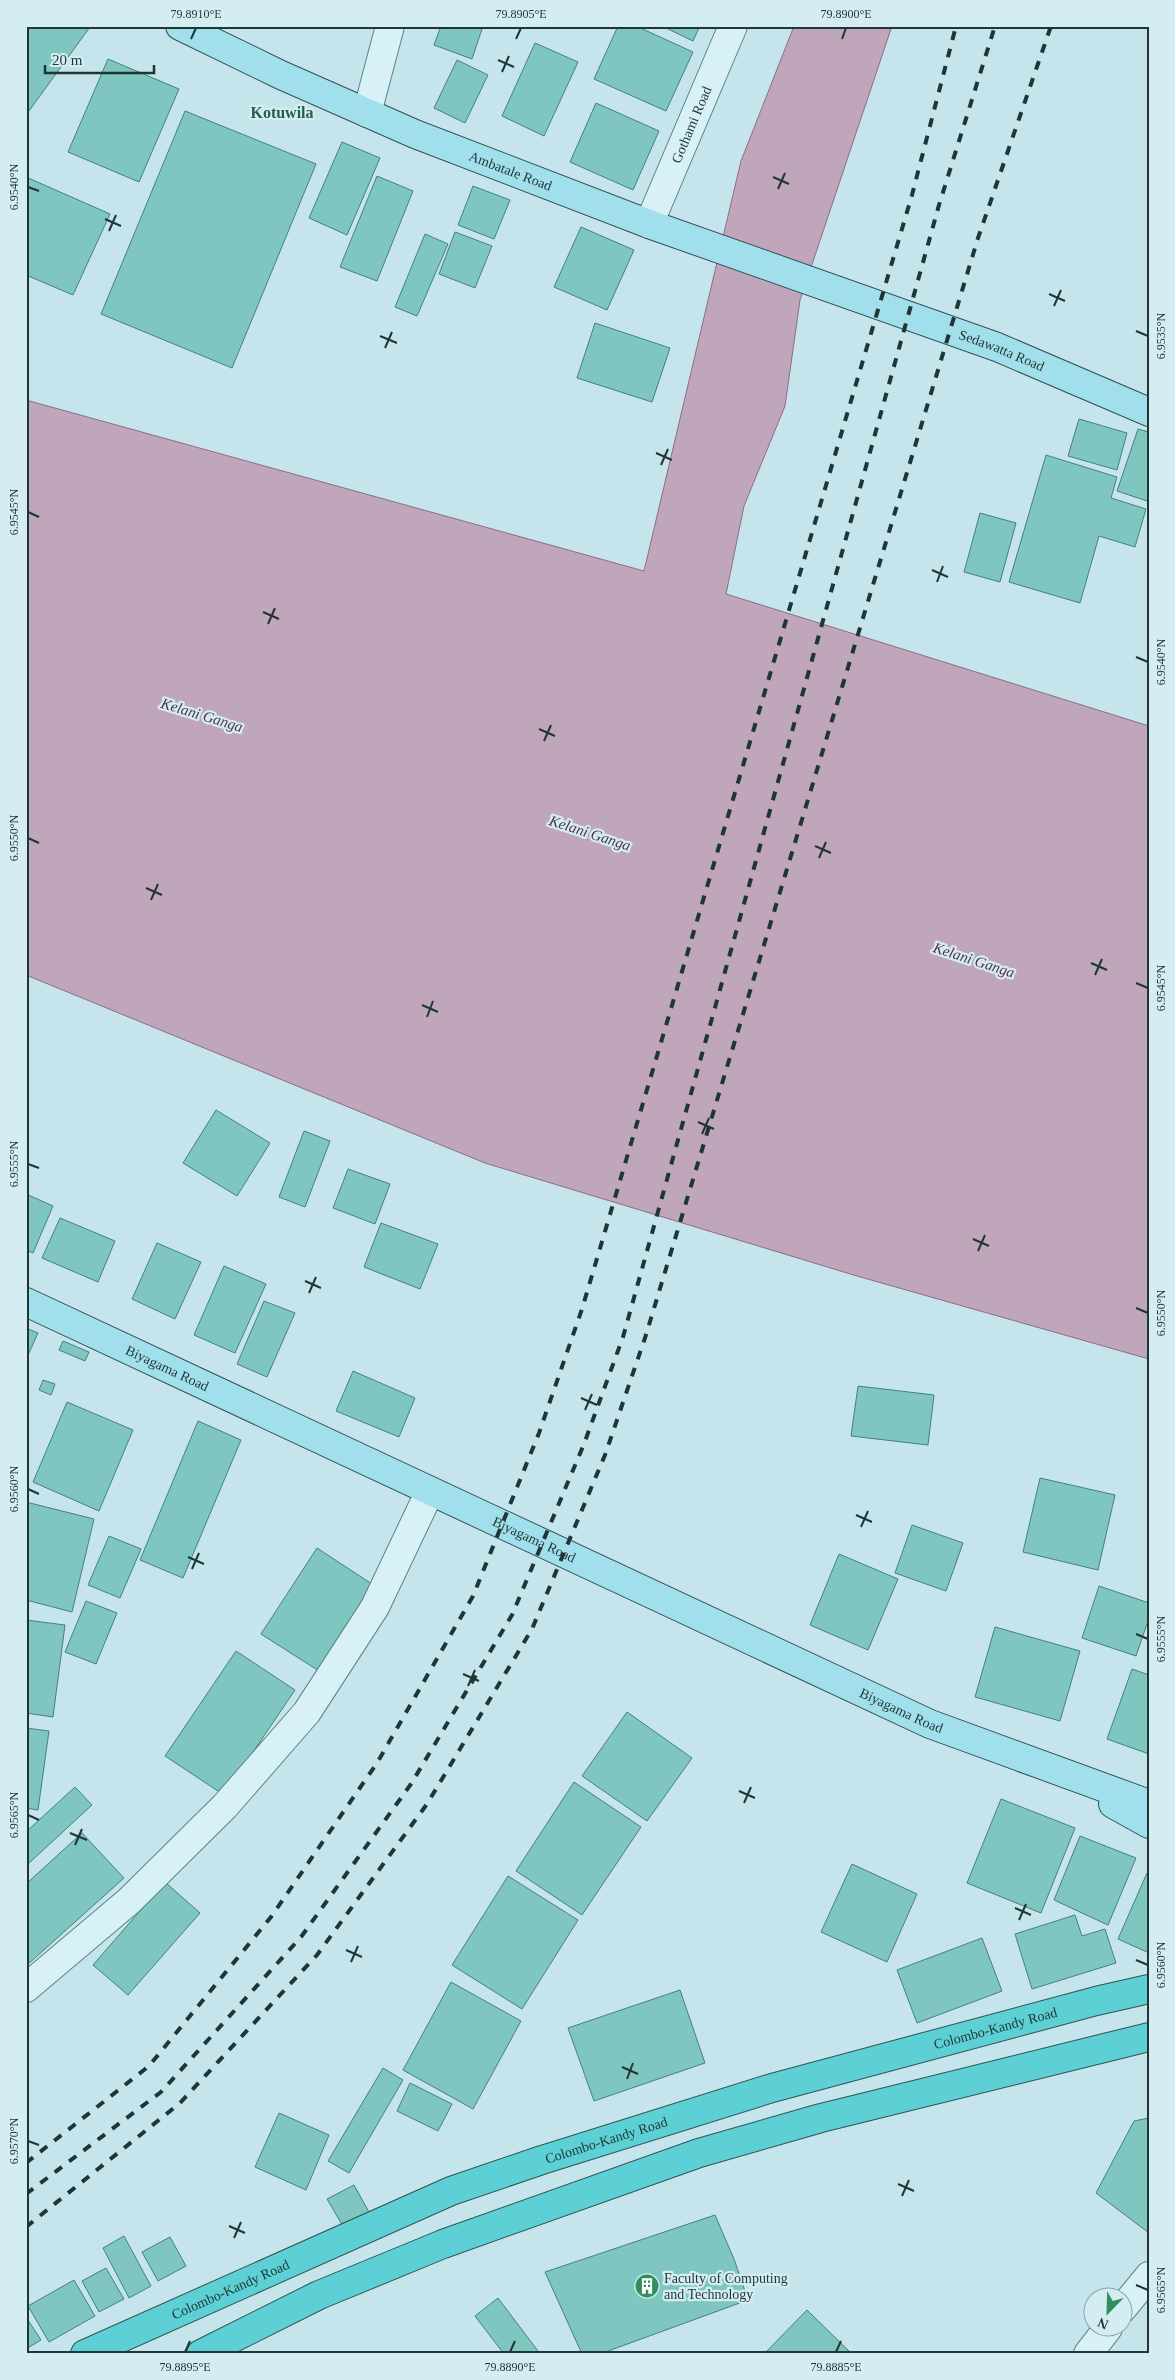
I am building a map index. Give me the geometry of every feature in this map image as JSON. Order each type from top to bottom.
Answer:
[{"type":"highway","name":"Colombo-Kandy Road","points":[[85,2354],[424,2202],[515,2169],[772,2088],[1149,1988]]},
{"type":"highway","points":[[201,2354],[318,2295],[443,2244],[698,2153],[821,2118],[1149,2037]]},
{"type":"main road","name":"Ambatale Road","points":[[180,26],[281,76],[416,134],[662,229],[851,295]]},
{"type":"main road","name":"Sedawatta Road","points":[[851,295],[997,347],[1149,412]]},
{"type":"main road","name":"Biyagama Road","points":[[26,1302],[930,1724],[1149,1804]]},
{"type":"main road","name":"Biyagama Road","points":[[1046,1767],[1149,1824]]},
{"type":"street","points":[[367,112],[390,26]]},
{"type":"street","name":"Gothami Road","points":[[662,229],[733,26]]},
{"type":"street","points":[[26,1988],[129,1901],[225,1806],[307,1712],[375,1607],[430,1491]]},
{"type":"street","points":[[1132,2297],[1149,2276]]},
{"type":"street","points":[[1088,2354],[1100,2338]]},
{"type":"water","name":"Kelani Ganga","points":[[794,26],[892,26],[800,300],[785,406],[744,506],[726,594],[1149,726],[1149,1359],[857,1276],[485,1163],[26,975],[26,400],[644,571],[741,161]]},
{"type":"building","points":[[26,26],[90,27],[26,115]]},
{"type":"building","points":[[441,26],[483,26],[472,59],[434,45]]},
{"type":"building","points":[[618,26],[636,26],[693,52],[666,111],[594,79]]},
{"type":"building","points":[[662,26],[700,26],[693,41]]},
{"type":"building","points":[[535,43],[578,62],[544,136],[502,116]]},
{"type":"building","points":[[108,59],[179,89],[139,182],[68,152]]},
{"type":"building","points":[[457,60],[488,75],[465,123],[434,108]]},
{"type":"building","points":[[596,103],[659,131],[633,190],[570,162]]},
{"type":"building","points":[[185,111],[316,164],[232,368],[101,314]]},
{"type":"building","points":[[342,142],[380,158],[347,235],[309,218]]},
{"type":"building","points":[[377,176],[413,191],[377,281],[340,267]]},
{"type":"building","points":[[26,177],[110,214],[73,295],[26,275]]},
{"type":"building","points":[[473,186],[510,200],[494,239],[458,225]]},
{"type":"building","points":[[581,227],[634,250],[607,310],[554,287]]},
{"type":"building","points":[[455,232],[492,246],[475,288],[439,274]]},
{"type":"building","points":[[425,234],[448,244],[417,316],[395,307]]},
{"type":"building","points":[[595,323],[670,348],[652,402],[577,378]]},
{"type":"building","points":[[1079,419],[1127,433],[1117,470],[1068,456]]},
{"type":"building","points":[[1138,429],[1149,432],[1149,495],[1147,501],[1117,491]]},
{"type":"building","points":[[1046,455],[1117,477],[1111,498],[1146,509],[1135,547],[1099,536],[1080,603],[1009,582]]},
{"type":"building","points":[[980,513],[1016,523],[1000,582],[964,572]]},
{"type":"building","points":[[216,1110],[270,1143],[237,1196],[183,1163]]},
{"type":"building","points":[[304,1131],[330,1141],[305,1207],[279,1197]]},
{"type":"building","points":[[348,1169],[390,1184],[375,1224],[333,1208]]},
{"type":"building","points":[[26,1194],[53,1206],[33,1253],[26,1250]]},
{"type":"building","points":[[60,1218],[115,1241],[98,1282],[42,1258]]},
{"type":"building","points":[[381,1223],[438,1244],[420,1289],[364,1267]]},
{"type":"building","points":[[157,1243],[201,1262],[175,1319],[132,1299]]},
{"type":"building","points":[[224,1266],[266,1284],[235,1353],[194,1335]]},
{"type":"building","points":[[264,1301],[295,1313],[267,1377],[237,1364]]},
{"type":"building","points":[[26,1328],[38,1333],[28,1355],[26,1355]]},
{"type":"building","points":[[63,1341],[89,1352],[85,1361],[59,1350]]},
{"type":"building","points":[[353,1371],[415,1398],[399,1437],[336,1411]]},
{"type":"building","points":[[43,1380],[55,1384],[51,1395],[39,1390]]},
{"type":"building","points":[[858,1386],[934,1395],[928,1445],[851,1436]]},
{"type":"building","points":[[67,1402],[133,1430],[99,1511],[33,1482]]},
{"type":"building","points":[[198,1421],[241,1440],[183,1578],[140,1560]]},
{"type":"building","points":[[1040,1478],[1115,1495],[1098,1570],[1023,1552]]},
{"type":"building","points":[[26,1502],[94,1519],[72,1612],[26,1600]]},
{"type":"building","points":[[912,1525],[963,1543],[946,1591],[895,1573]]},
{"type":"building","points":[[109,1536],[141,1549],[120,1598],[88,1585]]},
{"type":"building","points":[[317,1548],[375,1586],[319,1671],[261,1634]]},
{"type":"building","points":[[839,1554],[898,1579],[868,1650],[810,1625]]},
{"type":"building","points":[[1099,1586],[1149,1603],[1149,1618],[1136,1656],[1082,1638]]},
{"type":"building","points":[[86,1601],[117,1613],[96,1664],[65,1652]]},
{"type":"building","points":[[26,1620],[65,1625],[53,1717],[26,1713]]},
{"type":"building","points":[[995,1627],[1080,1651],[1060,1721],[975,1697]]},
{"type":"building","points":[[236,1651],[295,1690],[224,1795],[165,1756]]},
{"type":"building","points":[[1132,1669],[1149,1675],[1149,1754],[1107,1739]]},
{"type":"building","points":[[627,1712],[692,1758],[647,1821],[582,1776]]},
{"type":"building","points":[[26,1728],[49,1731],[38,1810],[26,1808]]},
{"type":"building","points":[[574,1782],[641,1827],[582,1915],[516,1871]]},
{"type":"building","points":[[75,1787],[92,1805],[28,1864],[26,1832]]},
{"type":"building","points":[[1001,1799],[1075,1828],[1041,1913],[967,1883]]},
{"type":"building","points":[[82,1833],[124,1878],[26,1966],[26,1884]]},
{"type":"building","points":[[1080,1836],[1136,1858],[1108,1925],[1054,1900]]},
{"type":"building","points":[[852,1864],[917,1894],[887,1962],[821,1932]]},
{"type":"building","points":[[1147,1873],[1149,1874],[1149,1953],[1118,1939]]},
{"type":"building","points":[[508,1876],[578,1920],[522,2009],[452,1965]]},
{"type":"building","points":[[165,1882],[200,1913],[128,1995],[93,1965]]},
{"type":"building","points":[[1075,1915],[1082,1936],[1105,1929],[1116,1963],[1032,1989],[1015,1934]]},
{"type":"building","points":[[982,1938],[1002,1991],[917,2023],[897,1970]]},
{"type":"building","points":[[451,1982],[521,2021],[473,2109],[403,2070]]},
{"type":"building","points":[[680,1990],[705,2063],[594,2101],[568,2028]]},
{"type":"building","points":[[383,2068],[403,2080],[349,2173],[328,2161]]},
{"type":"building","points":[[410,2083],[452,2104],[438,2131],[397,2111]]},
{"type":"building","points":[[279,2113],[329,2135],[306,2190],[255,2167]]},
{"type":"building","points":[[1149,2118],[1149,2233],[1096,2193],[1134,2121]]},
{"type":"building","points":[[354,2185],[370,2214],[344,2228],[327,2199]]},
{"type":"building","name":"Faculty of Computing and Technology","points":[[715,2215],[734,2259],[748,2300],[600,2354],[582,2354],[545,2272]]},
{"type":"building","points":[[124,2236],[151,2286],[129,2298],[103,2248]]},
{"type":"building","points":[[170,2237],[186,2266],[158,2281],[142,2252]]},
{"type":"building","points":[[106,2268],[124,2299],[99,2312],[82,2281]]},
{"type":"building","points":[[74,2280],[95,2316],[49,2342],[28,2306]]},
{"type":"building","points":[[498,2298],[538,2351],[535,2354],[504,2354],[475,2316]]},
{"type":"building","points":[[807,2310],[852,2354],[764,2354]]},
{"type":"building","points":[[26,2317],[41,2340],[26,2349]]},
{"type":"railway","points":[[26,2163],[149,2066],[271,1917],[377,1763],[473,1596],[539,1433],[582,1309],[912,195],[956,26]]},
{"type":"railway","points":[[26,2194],[161,2092],[301,1937],[411,1784],[512,1615],[584,1444],[623,1337],[939,205],[995,26]]},
{"type":"railway","points":[[26,2227],[180,2103],[317,1955],[427,1804],[532,1629],[605,1455],[645,1338],[978,238],[1051,26]]},
{"type":"place","name":"Faculty of Computing and Technology","points":[[647,2286]]},
{"type":"district","name":"Kotuwila","points":[[282,112]]}]
